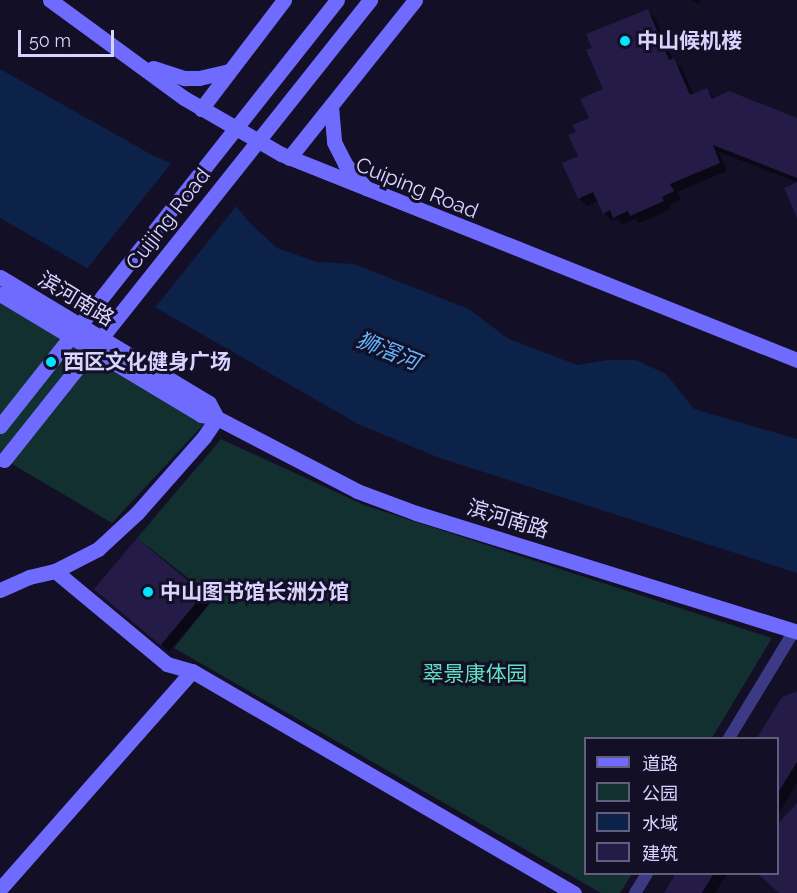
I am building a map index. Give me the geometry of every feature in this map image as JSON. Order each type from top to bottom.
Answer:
[{"type":"street","name":"Cuiping Road","points":[[50,0],[201,109],[289,158],[797,360]]},
{"type":"street","points":[[201,109],[284,0]]},
{"type":"street","points":[[0,426],[337,0]]},
{"type":"street","name":"Cuijing Road","points":[[2,463],[370,0]]},
{"type":"street","points":[[289,158],[415,0]]},
{"type":"street","points":[[129,58],[184,78],[207,77],[229,71]]},
{"type":"street","points":[[331,106],[331,130],[339,153],[368,191]]},
{"type":"street","name":"滨河南路","points":[[0,277],[208,403],[217,418]]},
{"type":"street","name":"滨河南路","points":[[0,294],[201,415],[217,418],[357,491],[416,513],[795,631]]},
{"type":"street","points":[[0,590],[29,577],[55,571],[98,549],[137,513],[204,437],[217,418]]},
{"type":"street","points":[[55,571],[167,664],[192,671],[574,893]]},
{"type":"street","points":[[730,737],[795,631]]},
{"type":"street","points":[[6,889],[192,671]]},
{"type":"street","points":[[635,893],[645,875]]},
{"type":"green space","name":"西区文化健身广场","points":[[0,301],[204,424],[112,523],[0,457]]},
{"type":"green space","name":"翠景康体园","points":[[221,439],[364,505],[772,638],[713,737],[584,737],[584,875],[631,875],[620,893],[601,893],[174,648],[214,598],[137,538]]},
{"type":"water","name":"狮滘河","points":[[0,69],[152,155],[217,183],[250,223],[277,248],[317,262],[354,264],[469,309],[507,338],[577,365],[607,360],[636,360],[666,374],[694,409],[797,439],[797,573],[437,457],[358,424],[0,218]]},
{"type":"pier","points":[[173,161],[219,180],[238,204],[154,309],[86,270]]},
{"type":"building","points":[[648,9],[669,60],[674,58],[690,95],[707,88],[712,99],[729,91],[797,118],[797,178],[713,145],[720,163],[670,184],[674,191],[662,197],[664,201],[630,216],[628,211],[613,218],[610,210],[603,214],[593,192],[578,199],[562,163],[578,156],[568,135],[576,132],[572,125],[589,118],[580,99],[603,89],[586,50],[592,48],[586,34]]},
{"type":"building","points":[[797,182],[797,218],[784,188]]},
{"type":"building","name":"中山图书馆长洲分馆","points":[[137,538],[204,594],[161,645],[94,589]]},
{"type":"building","points":[[797,691],[797,762],[779,791],[779,737],[758,737],[782,697]]},
{"type":"building","points":[[797,803],[797,893],[779,893],[759,875],[779,875],[779,823]]},
{"type":"building","points":[[675,875],[713,875],[702,893],[664,893]]},
{"type":"place","name":"中山候机楼","points":[[625,41]]},
{"type":"place","name":"西区文化健身广场","points":[[51,362]]},
{"type":"place","name":"中山图书馆长洲分馆","points":[[148,592]]}]
